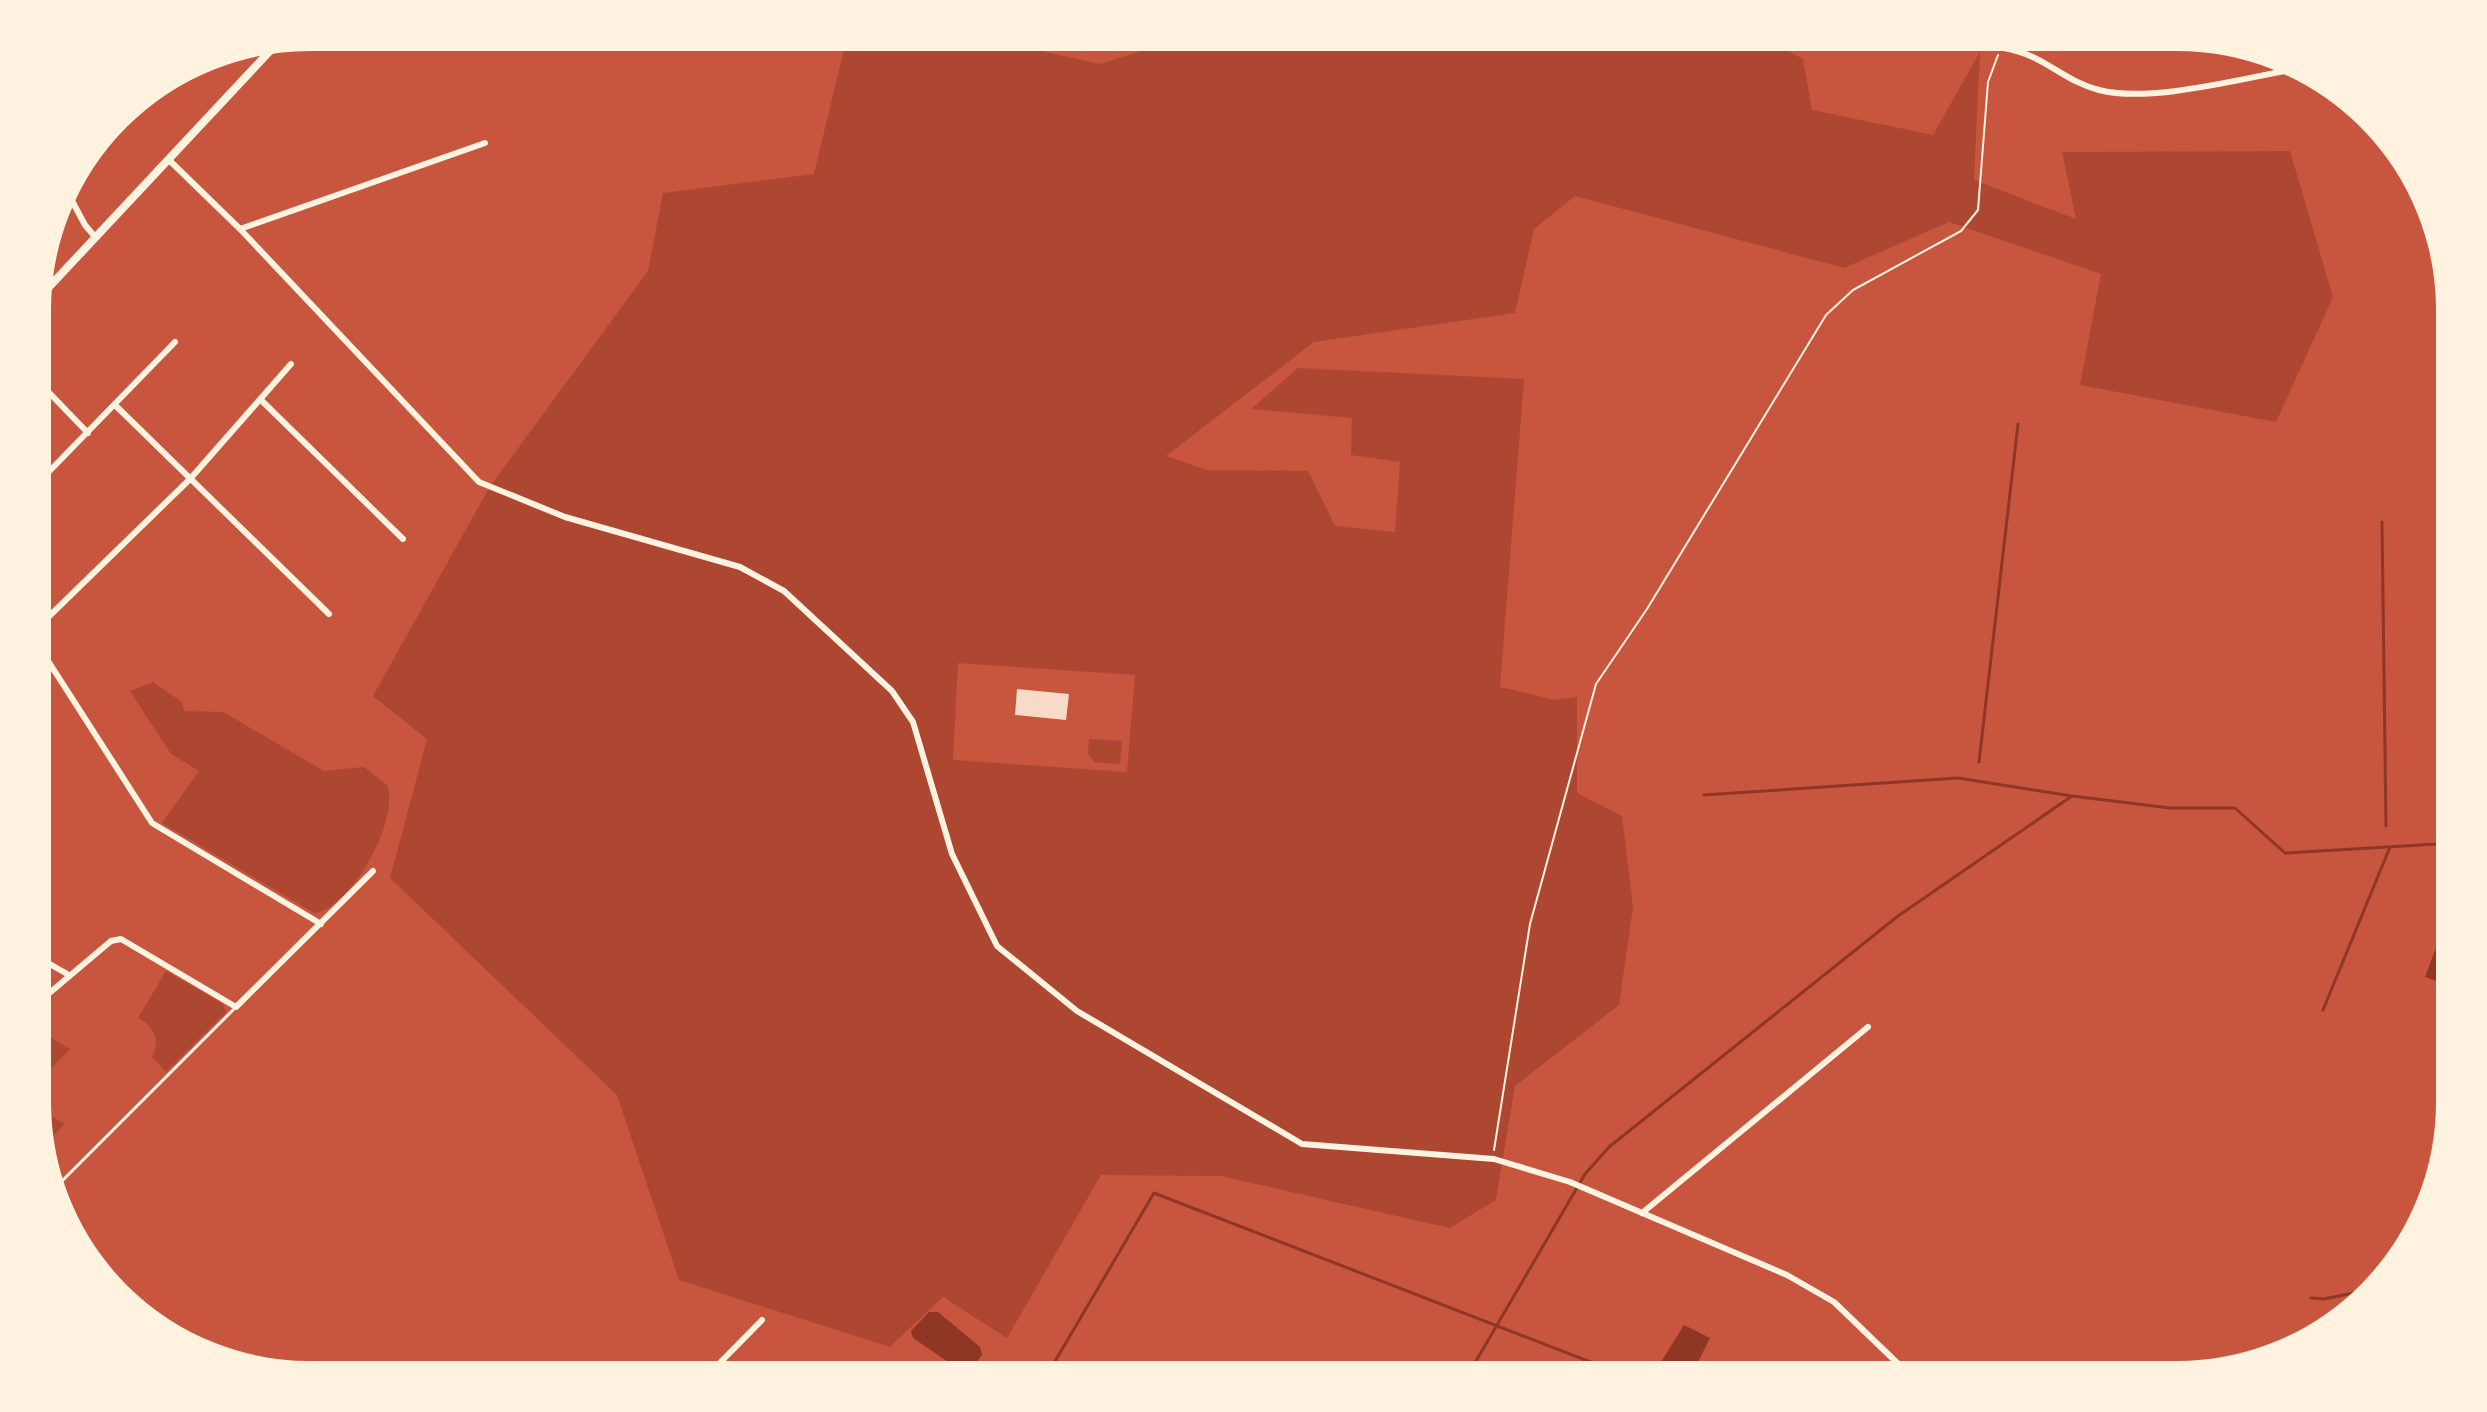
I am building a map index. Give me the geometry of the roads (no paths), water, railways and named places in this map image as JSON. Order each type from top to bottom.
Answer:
[{"type":"street","points":[[2004,48],[2040,58],[2080,85],[2137,96],[2287,70]]},
{"type":"street","points":[[47,289],[272,49]]},
{"type":"street","points":[[240,229],[485,143]]},
{"type":"street","points":[[168,159],[240,229],[479,482],[565,517],[740,567],[761,577],[784,591],[892,691],[913,722],[952,854],[997,946],[1077,1011],[1302,1144],[1494,1159],[1570,1182],[1787,1275],[1834,1302],[1900,1365]]},
{"type":"street","points":[[71,198],[96,238]]},
{"type":"street","points":[[46,475],[175,342]]},
{"type":"street","points":[[46,619],[190,479],[291,364]]},
{"type":"street","points":[[46,389],[88,433]]},
{"type":"street","points":[[261,400],[403,539]]},
{"type":"street","points":[[116,406],[329,614]]},
{"type":"street","points":[[46,658],[152,823],[321,924]]},
{"type":"street","points":[[46,995],[111,941],[121,939],[236,1007],[373,871]]},
{"type":"street","points":[[46,962],[69,975]]},
{"type":"street","points":[[1642,1213],[1868,1027]]},
{"type":"street","points":[[717,1366],[762,1320]]},
{"type":"lane","points":[[60,1184],[236,1007]]},
{"type":"waterway","points":[[1979,762],[2018,424]]},
{"type":"waterway","points":[[2382,522],[2386,826]]},
{"type":"waterway","points":[[1704,795],[1958,778],[2072,796]]},
{"type":"waterway","points":[[1474,1365],[1585,1174],[1609,1147],[1898,916],[2072,796],[2170,808],[2235,808],[2285,853],[2440,844]]},
{"type":"waterway","points":[[2323,1010],[2390,847]]},
{"type":"waterway","points":[[1052,1366],[1154,1193],[1599,1365]]},
{"type":"waterway","points":[[2311,1298],[2324,1299],[2359,1292]]}]
